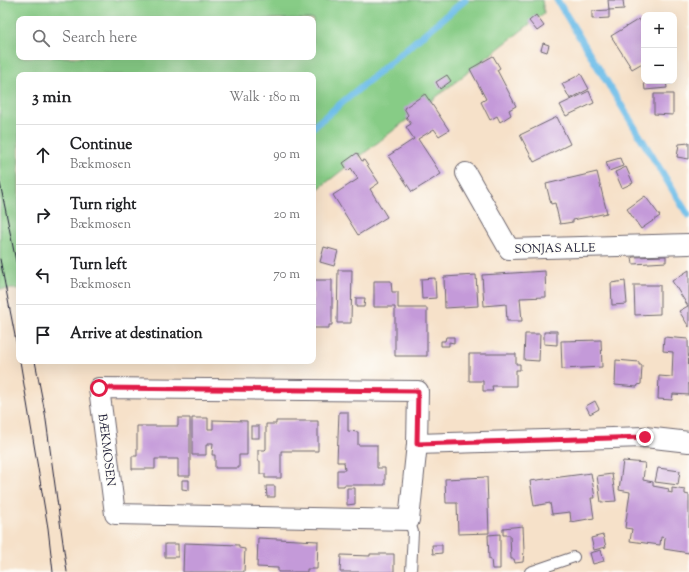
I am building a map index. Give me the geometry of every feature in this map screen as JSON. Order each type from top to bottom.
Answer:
[{"type":"street","name":"SONJAS ALLE","points":[[466,173],[509,249],[689,244]]},
{"type":"street","name":"BÆKMOSEN","points":[[99,388],[418,391],[417,444],[409,520],[115,514],[99,388]]},
{"type":"street","points":[[417,444],[645,437],[689,442]]},
{"type":"lane","points":[[409,520],[413,532],[411,572]]},
{"type":"lane","points":[[530,572],[574,557]]},
{"type":"green space","points":[[0,0],[542,0],[544,13],[316,191],[316,72],[16,72],[16,289],[0,289]]},
{"type":"building","points":[[608,0],[623,0],[624,9],[609,10]]},
{"type":"building","points":[[609,10],[609,18],[592,19],[592,11]]},
{"type":"building","points":[[536,15],[544,26],[537,31],[529,21]]},
{"type":"building","points":[[639,19],[641,22],[641,64],[632,69],[611,36]]},
{"type":"building","points":[[543,43],[549,45],[547,52],[541,50]]},
{"type":"building","points":[[493,56],[500,68],[497,70],[516,106],[509,110],[511,115],[500,122],[497,116],[490,120],[481,102],[486,99],[470,69]]},
{"type":"building","points":[[581,74],[589,89],[570,99],[562,84]]},
{"type":"building","points":[[447,75],[451,81],[440,89],[436,82]]},
{"type":"building","points":[[644,84],[666,84],[667,88],[645,90]]},
{"type":"building","points":[[589,91],[594,103],[566,116],[560,105]]},
{"type":"building","points":[[425,94],[449,130],[439,136],[434,129],[418,139],[441,174],[412,192],[388,156],[414,139],[406,127],[411,124],[406,117],[408,115],[404,108]]},
{"type":"building","points":[[654,94],[673,94],[673,115],[654,114]]},
{"type":"building","points":[[557,117],[570,144],[534,162],[520,135]]},
{"type":"building","points":[[689,143],[689,159],[677,157],[679,144]]},
{"type":"building","points":[[357,153],[362,161],[364,160],[379,183],[370,189],[387,217],[358,235],[333,195],[358,179],[351,168],[348,171],[343,163]]},
{"type":"building","points":[[620,158],[623,166],[609,171],[606,162]]},
{"type":"building","points":[[626,167],[633,183],[622,188],[615,172]]},
{"type":"building","points":[[597,172],[607,213],[560,224],[555,203],[551,204],[546,184]]},
{"type":"building","points":[[645,196],[660,216],[641,229],[627,209]]},
{"type":"building","points":[[324,247],[338,251],[334,266],[320,262]]},
{"type":"building","points":[[666,256],[666,262],[633,264],[632,257]]},
{"type":"building","points":[[338,270],[352,270],[351,323],[337,323]]},
{"type":"building","points":[[689,270],[689,327],[679,311],[688,306],[672,281]]},
{"type":"building","points":[[545,271],[546,297],[520,298],[522,321],[507,321],[506,304],[484,306],[482,275]]},
{"type":"building","points":[[476,275],[478,306],[445,308],[444,277]]},
{"type":"building","points":[[435,278],[436,298],[422,299],[421,279]]},
{"type":"building","points":[[316,280],[332,280],[332,325],[329,325],[329,328],[316,328]]},
{"type":"building","points":[[374,281],[391,281],[392,292],[398,292],[398,308],[427,308],[427,356],[395,356],[395,307],[374,307]]},
{"type":"building","points":[[625,281],[627,304],[612,305],[611,283]]},
{"type":"building","points":[[634,285],[660,285],[660,314],[635,315]]},
{"type":"building","points":[[356,298],[365,298],[364,307],[356,307]]},
{"type":"building","points":[[557,331],[557,345],[544,344],[544,332]]},
{"type":"building","points":[[525,334],[540,334],[539,361],[524,360]]},
{"type":"building","points":[[446,337],[454,337],[454,343],[449,342],[449,346],[441,346],[441,341],[445,341]]},
{"type":"building","points":[[664,337],[688,339],[689,395],[673,394],[672,400],[658,399],[659,376],[672,377],[673,352],[663,351]]},
{"type":"building","points":[[601,340],[602,367],[562,369],[561,341]]},
{"type":"building","points":[[469,354],[516,354],[516,364],[520,364],[520,370],[516,370],[516,386],[492,386],[493,391],[483,391],[483,381],[469,381]]},
{"type":"building","points":[[616,360],[639,362],[639,365],[642,365],[641,384],[637,387],[615,385]]},
{"type":"building","points":[[595,401],[599,409],[590,414],[586,406]]},
{"type":"building","points":[[339,412],[348,412],[348,431],[358,432],[358,445],[377,445],[377,468],[385,468],[385,485],[337,486],[337,470],[345,470],[344,462],[337,462]]},
{"type":"building","points":[[178,418],[190,418],[190,476],[178,476],[178,459],[155,459],[155,469],[132,469],[132,456],[137,456],[137,426],[178,426]]},
{"type":"building","points":[[192,418],[208,418],[208,429],[213,429],[213,420],[247,421],[247,455],[239,455],[239,468],[215,468],[215,455],[212,455],[213,443],[208,443],[208,445],[206,445],[206,455],[192,455]]},
{"type":"building","points":[[276,421],[318,421],[318,451],[281,451],[281,478],[265,478],[265,474],[260,474],[258,450],[266,449],[266,424],[276,424]]},
{"type":"building","points":[[251,426],[259,426],[259,438],[251,438]]},
{"type":"building","points":[[623,461],[645,463],[643,480],[653,482],[653,486],[669,489],[668,492],[672,493],[672,488],[685,490],[685,494],[689,495],[689,553],[664,549],[665,538],[661,537],[660,545],[630,541],[632,529],[625,528],[630,492],[619,490]]},
{"type":"building","points":[[658,468],[680,471],[678,485],[655,482]]},
{"type":"building","points":[[591,473],[595,498],[591,498],[594,518],[571,522],[570,512],[552,514],[550,503],[534,506],[530,481]]},
{"type":"building","points":[[612,474],[616,501],[601,502],[597,476]]},
{"type":"building","points":[[487,477],[489,533],[458,534],[457,503],[446,503],[445,479]]},
{"type":"building","points":[[182,480],[189,480],[189,490],[182,489]]},
{"type":"building","points":[[266,486],[275,486],[275,497],[267,497]]},
{"type":"building","points":[[347,488],[355,488],[355,504],[347,505]]},
{"type":"building","points":[[523,526],[523,562],[515,563],[514,559],[511,559],[510,535],[503,535],[503,528]]},
{"type":"building","points":[[500,534],[500,569],[492,569],[491,559],[489,559],[488,535]]},
{"type":"building","points":[[603,535],[606,547],[594,550],[591,538]]},
{"type":"building","points":[[258,538],[318,541],[317,569],[307,569],[307,572],[278,572],[278,568],[257,567]]},
{"type":"building","points":[[184,543],[239,545],[239,548],[245,549],[244,572],[183,572]]},
{"type":"building","points":[[165,544],[178,544],[178,557],[165,557]]},
{"type":"building","points":[[432,545],[442,545],[442,553],[433,554]]},
{"type":"building","points":[[601,550],[604,561],[593,564],[590,553]]},
{"type":"building","points":[[370,554],[394,554],[394,572],[340,572],[341,555],[370,556]]},
{"type":"waterway","points":[[316,124],[465,0]]},
{"type":"waterway","points":[[557,0],[688,215]]},
{"type":"tram line","points":[[0,183],[16,261]]},
{"type":"tram line","points":[[0,259],[16,341]]},
{"type":"tram line","points":[[21,364],[48,528],[53,572]]},
{"type":"tram line","points":[[36,364],[45,413],[67,572]]},
{"type":"route","points":[[99,388],[418,391],[417,444],[645,437]]}]
